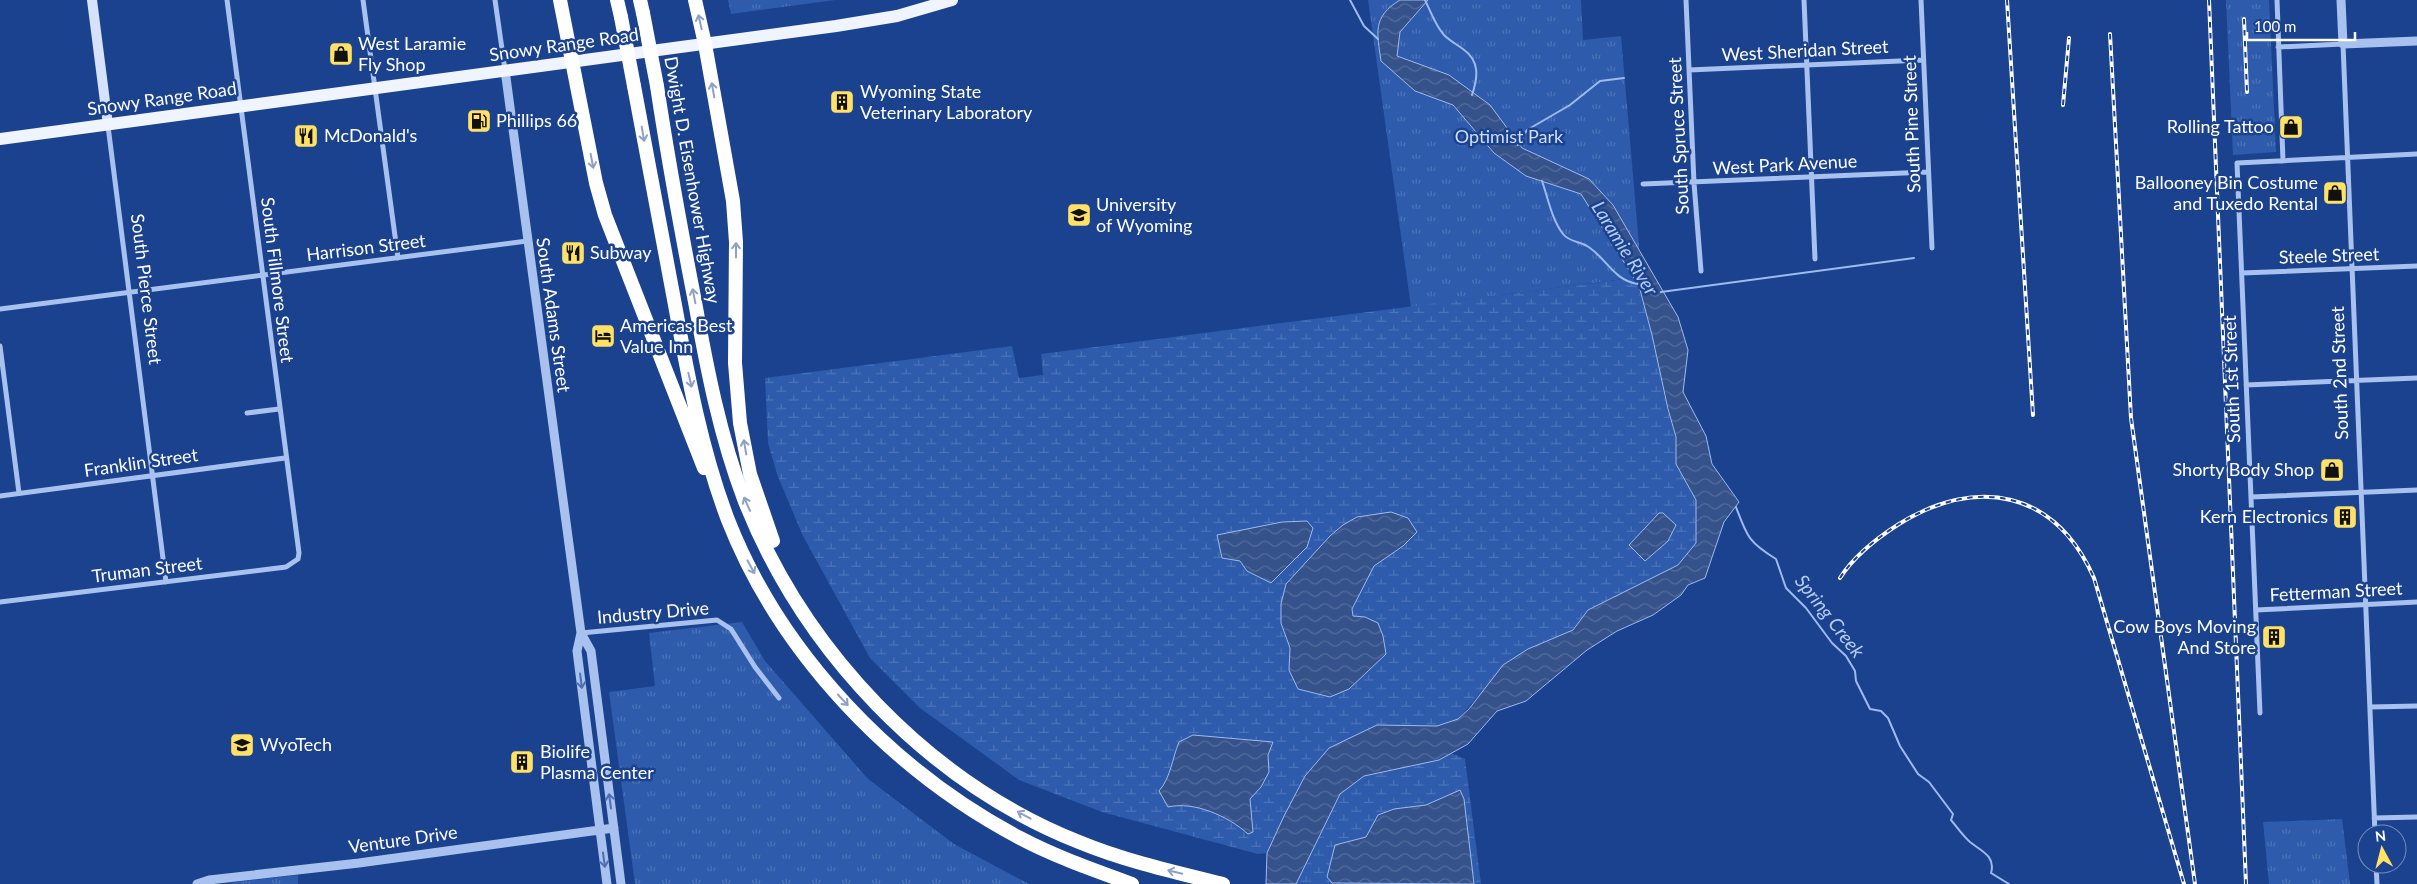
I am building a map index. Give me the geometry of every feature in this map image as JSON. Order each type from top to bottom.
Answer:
[{"type":"highway","points":[[560,0],[596,183],[605,215],[711,487],[770,603],[798,646],[873,731],[918,772],[968,808],[1020,838],[1075,864],[1132,884]]},
{"type":"highway","points":[[618,0],[686,366],[708,454],[728,519]]},
{"type":"highway","points":[[695,0],[705,44],[732,201],[736,242],[736,393],[750,474],[769,531],[797,591],[825,633],[904,730]]},
{"type":"highway","name":"Dwight D. Eisenhower Highway","points":[[641,7],[704,349],[720,422],[745,500],[773,561],[804,614],[856,682],[904,730],[966,780],[1000,803],[1077,842],[1131,862],[1222,884]]},
{"type":"main road","name":"South Pierce Street","points":[[92,0],[108,125]]},
{"type":"main road","name":"Snowy Range Road","points":[[0,139],[870,21],[952,0]]},
{"type":"street","name":"South Fillmore Street","points":[[227,0],[285,458],[299,553],[295,562]]},
{"type":"street","points":[[363,0],[398,258]]},
{"type":"street","name":"South Adams Street","points":[[495,0],[581,634],[590,651],[621,884]]},
{"type":"street","name":"South Spruce Street","points":[[1686,0],[1694,183],[1701,271]]},
{"type":"street","points":[[1804,0],[1815,259]]},
{"type":"street","name":"South Pine Street","points":[[1921,0],[1932,248]]},
{"type":"street","points":[[2277,0],[2283,161],[2417,154]]},
{"type":"street","name":"South 2nd Street","points":[[2341,0],[2374,824]]},
{"type":"street","points":[[2278,47],[2417,41]]},
{"type":"street","name":"West Sheridan Street","points":[[1689,70],[1923,60]]},
{"type":"street","name":"South Pierce Street","points":[[108,125],[166,582]]},
{"type":"street","name":"South 1st Street","points":[[2260,713],[2237,163],[2283,161]]},
{"type":"street","name":"West Park Avenue","points":[[1643,184],[1928,172]]},
{"type":"street","name":"Harrison Street","points":[[0,308],[527,241]]},
{"type":"street","name":"Steele Street","points":[[2242,273],[2417,266]]},
{"type":"street","points":[[0,346],[19,493]]},
{"type":"street","points":[[2246,385],[2417,378]]},
{"type":"street","points":[[248,413],[279,409]]},
{"type":"street","name":"Franklin Street","points":[[0,496],[285,458]]},
{"type":"street","points":[[2251,497],[2417,490]]},
{"type":"street","name":"Truman Street","points":[[0,602],[286,567],[295,562]]},
{"type":"street","name":"Fetterman Street","points":[[2256,610],[2417,602]]},
{"type":"street","name":"Industry Drive","points":[[581,634],[717,620],[732,629],[755,667],[779,698]]},
{"type":"street","name":"South Adams Street","points":[[581,634],[577,651],[607,884]]},
{"type":"street","points":[[2370,707],[2417,706]]},
{"type":"street","points":[[2374,818],[2417,817]]},
{"type":"street","name":"Venture Drive","points":[[197,884],[209,880],[359,863],[614,828]]},
{"type":"green space","points":[[728,0],[835,0],[731,14]]},
{"type":"green space","name":"Optimist Park","points":[[1368,0],[1581,0],[1583,40],[1621,36],[1639,245],[1639,277],[1411,307]]},
{"type":"green space","points":[[2226,0],[2269,0],[2276,152],[2233,155]]},
{"type":"green space","points":[[1633,278],[1638,286],[1652,335],[1668,412],[1676,437],[1676,464],[1696,500],[1696,544],[1678,565],[1588,610],[1573,630],[1555,639],[1480,694],[1458,719],[1437,726],[1424,727],[1329,748],[1305,776],[1267,853],[1258,854],[1102,812],[1019,780],[920,708],[870,658],[802,534],[777,474],[768,443],[765,378],[1012,346],[1019,378],[1043,375],[1041,354]]},
{"type":"green space","points":[[742,622],[765,661],[868,779],[954,844],[1029,884],[635,884],[609,692],[655,686],[649,633]]},
{"type":"green space","points":[[1451,753],[1465,759],[1481,884],[1296,884],[1340,794],[1364,776],[1438,760]]},
{"type":"green space","points":[[2342,819],[2350,884],[2269,884],[2263,822]]},
{"type":"green space","points":[[298,875],[298,884],[228,884],[236,882]]},
{"type":"water","name":"Laramie River","points":[[1400,0],[1428,0],[1400,32],[1397,56],[1449,75],[1490,105],[1522,148],[1589,179],[1613,205],[1678,317],[1688,350],[1683,392],[1706,436],[1712,464],[1739,502],[1724,522],[1705,578],[1688,585],[1681,595],[1653,615],[1617,631],[1587,650],[1526,701],[1497,711],[1468,744],[1439,760],[1364,776],[1340,794],[1296,884],[1266,884],[1267,853],[1284,816],[1305,776],[1329,748],[1377,725],[1437,726],[1458,719],[1469,709],[1503,665],[1528,649],[1573,630],[1588,610],[1678,565],[1696,543],[1696,500],[1676,464],[1676,437],[1639,286],[1581,194],[1526,176],[1494,153],[1453,105],[1415,91],[1381,61],[1378,26],[1385,13]]},
{"type":"water","points":[[1391,512],[1408,518],[1417,532],[1403,546],[1374,566],[1352,609],[1353,616],[1365,617],[1378,623],[1383,636],[1386,654],[1349,689],[1330,697],[1298,689],[1289,670],[1290,648],[1281,623],[1281,604],[1286,584],[1330,536],[1343,525],[1357,517]]},
{"type":"water","points":[[1659,513],[1663,513],[1676,525],[1668,541],[1645,561],[1629,545]]},
{"type":"water","points":[[1307,521],[1313,528],[1307,547],[1271,583],[1247,571],[1240,561],[1222,558],[1217,535],[1282,522]]},
{"type":"water","points":[[1193,735],[1273,742],[1268,755],[1269,772],[1261,787],[1250,799],[1253,832],[1248,834],[1231,821],[1199,808],[1189,806],[1168,807],[1159,791],[1169,774],[1179,742]]},
{"type":"water","points":[[1460,790],[1464,799],[1474,884],[1332,883],[1327,877],[1335,845],[1366,837],[1378,815],[1394,809],[1426,805]]},
{"type":"waterway","points":[[1350,0],[1364,26],[1378,39]]},
{"type":"waterway","points":[[1425,0],[1444,35],[1469,54],[1475,64],[1476,82],[1472,95]]},
{"type":"waterway","points":[[1518,145],[1527,130],[1570,105],[1600,81],[1624,78]]},
{"type":"waterway","name":"Laramie River","points":[[1542,181],[1553,216],[1563,234],[1569,239],[1590,248],[1623,279],[1638,284]]},
{"type":"waterway","name":"Laramie River","points":[[1661,292],[1914,258]]},
{"type":"waterway","name":"Spring Creek","points":[[1736,507],[1750,538],[1759,548],[1776,559],[1786,588],[1806,608],[1832,643],[1846,656],[1855,671],[1856,681],[1870,709],[1881,711],[1888,718],[1900,746],[1918,774],[1929,782],[1953,814],[1951,820],[1967,840],[1986,854],[1991,862],[1991,873],[2009,884]]},
{"type":"railway","points":[[2007,0],[2033,415]]},
{"type":"railway","points":[[2209,0],[2246,884]]},
{"type":"railway","points":[[2244,19],[2247,92]]},
{"type":"railway","points":[[2110,34],[2131,418],[2195,884]]},
{"type":"railway","points":[[2063,105],[2069,38]]},
{"type":"railway","points":[[1840,578],[1859,555],[1891,529],[1928,509],[1957,500],[1985,497],[2011,500],[2036,510],[2058,526],[2078,548],[2094,578],[2184,884]]},
{"type":"place","name":"West Laramie Fly Shop","points":[[341,54]]},
{"type":"place","name":"Wyoming State Veterinary Laboratory","points":[[842,102]]},
{"type":"place","name":"Phillips 66","points":[[479,121]]},
{"type":"place","name":"Rolling Tattoo","points":[[2291,127]]},
{"type":"place","name":"McDonald's","points":[[306,136]]},
{"type":"place","name":"Ballooney Bin Costume and Tuxedo Rental","points":[[2335,193]]},
{"type":"place","name":"University of Wyoming","points":[[1079,215]]},
{"type":"place","name":"Subway","points":[[573,253]]},
{"type":"place","name":"Americas Best Value Inn","points":[[603,336]]},
{"type":"place","name":"Shorty Body Shop","points":[[2332,470]]},
{"type":"place","name":"Kern Electronics","points":[[2345,517]]},
{"type":"place","name":"Cow Boys Moving And Store","points":[[2274,637]]},
{"type":"place","name":"WyoTech","points":[[242,745]]},
{"type":"place","name":"Biolife Plasma Center","points":[[522,762]]}]
